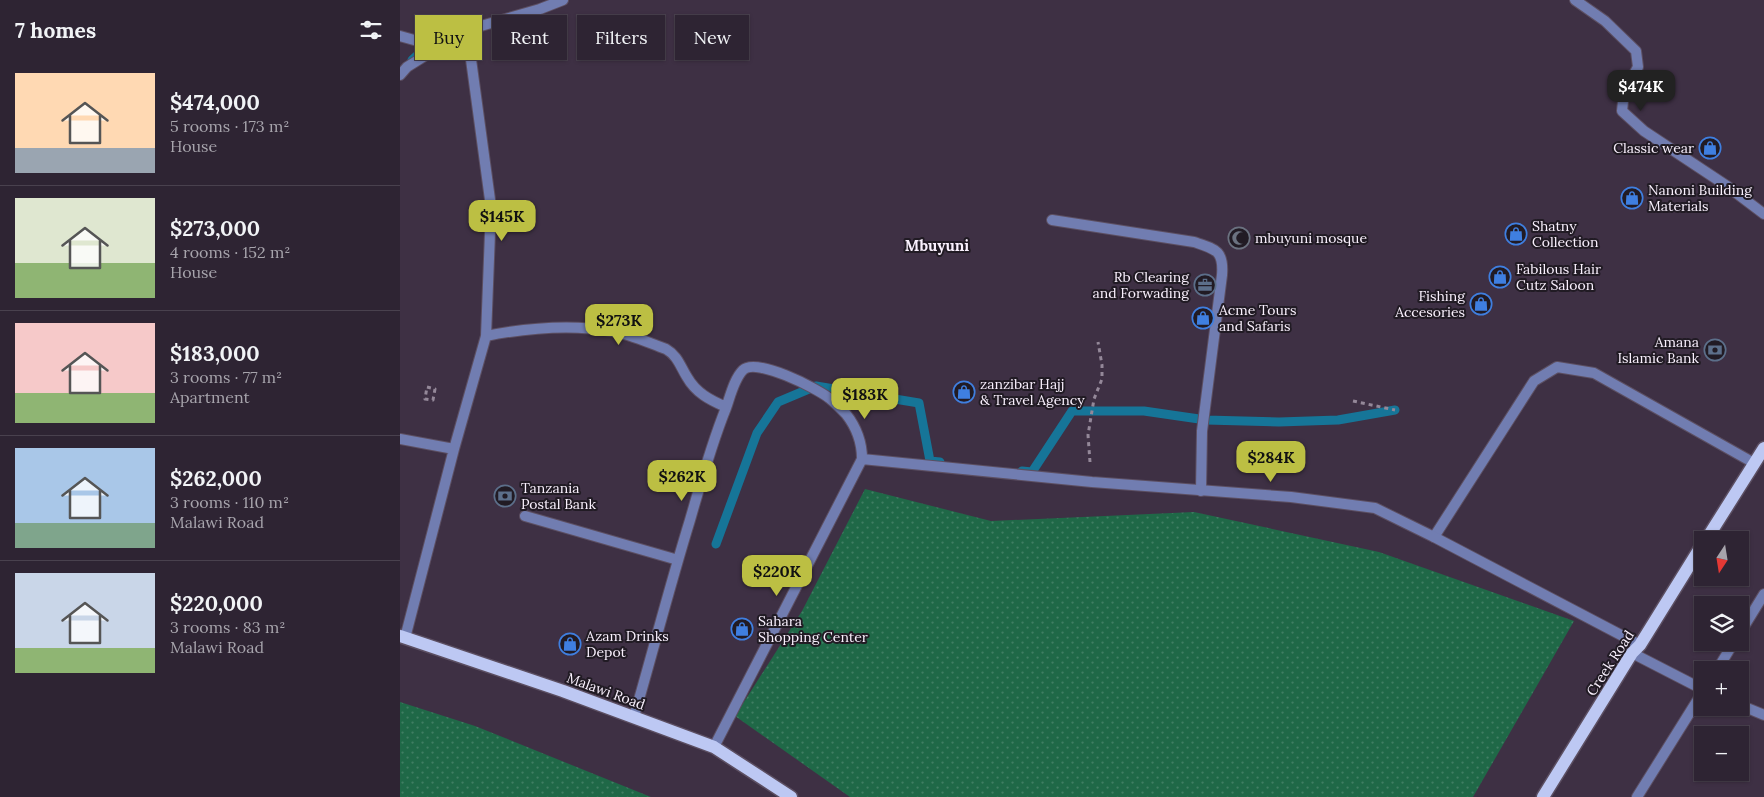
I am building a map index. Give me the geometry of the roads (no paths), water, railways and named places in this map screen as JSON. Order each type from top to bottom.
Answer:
[{"type":"main road","points":[[1712,531],[1764,448]]},
{"type":"main road","name":"Creek Road","points":[[1543,797],[1694,558]]},
{"type":"main road","name":"Malawi Road","points":[[402,637],[634,717],[714,747],[791,797]]},
{"type":"street","points":[[482,26],[540,9],[563,0]]},
{"type":"street","points":[[1575,0],[1605,21],[1636,51],[1638,67],[1624,92],[1622,111],[1644,131],[1727,186],[1764,214]]},
{"type":"street","points":[[403,36],[415,40]]},
{"type":"street","points":[[400,75],[417,60]]},
{"type":"street","points":[[402,637],[486,336],[491,207],[471,60]]},
{"type":"street","points":[[1052,220],[1194,242],[1210,247],[1219,254],[1223,262],[1202,431],[1201,490]]},
{"type":"street","points":[[486,336],[552,327],[613,331],[666,349],[674,354],[688,378],[703,396],[726,407]]},
{"type":"street","points":[[634,717],[714,436],[742,371],[747,367],[753,366],[796,379],[829,398],[846,415],[857,431],[862,445],[862,459],[714,747]]},
{"type":"street","points":[[1434,537],[1534,381],[1557,367],[1594,373],[1754,463]]},
{"type":"street","points":[[400,439],[454,449]]},
{"type":"street","points":[[862,459],[1092,482],[1291,497],[1375,508],[1434,537],[1636,649],[1694,686]]},
{"type":"street","points":[[525,516],[678,560]]},
{"type":"street","points":[[1749,618],[1764,594]]},
{"type":"street","points":[[1638,797],[1694,704]]},
{"type":"street","points":[[1749,709],[1764,715]]},
{"type":"waterway","points":[[412,60],[415,57]]},
{"type":"waterway","points":[[716,544],[757,433],[778,402],[816,386],[919,403],[930,461],[940,462]]},
{"type":"waterway","points":[[1022,471],[1032,472],[1072,411],[1144,411],[1206,420],[1279,422],[1338,420],[1395,410]]},
{"type":"place","name":"Classic wear","points":[[1710,148]]},
{"type":"place","name":"Nanoni Building Materials","points":[[1632,198]]},
{"type":"place","name":"Shatny Collection","points":[[1516,234]]},
{"type":"place","name":"mbuyuni mosque","points":[[1239,238]]},
{"type":"place","name":"Fabilous Hair Cutz Saloon","points":[[1500,277]]},
{"type":"place","name":"Rb Clearing and Forwading","points":[[1205,285]]},
{"type":"place","name":"Fishing Accesories","points":[[1481,304]]},
{"type":"place","name":"Acme Tours and Safaris","points":[[1203,318]]},
{"type":"place","name":"Amana Islamic Bank","points":[[1715,350]]},
{"type":"place","name":"zanzibar Hajj & Travel Agency","points":[[964,392]]},
{"type":"place","name":"Tanzania Postal Bank","points":[[505,496]]},
{"type":"place","name":"Sahara Shopping Center","points":[[742,629]]},
{"type":"place","name":"Azam Drinks Depot","points":[[570,644]]},
{"type":"district","name":"Mbuyuni","points":[[937,245]]}]
